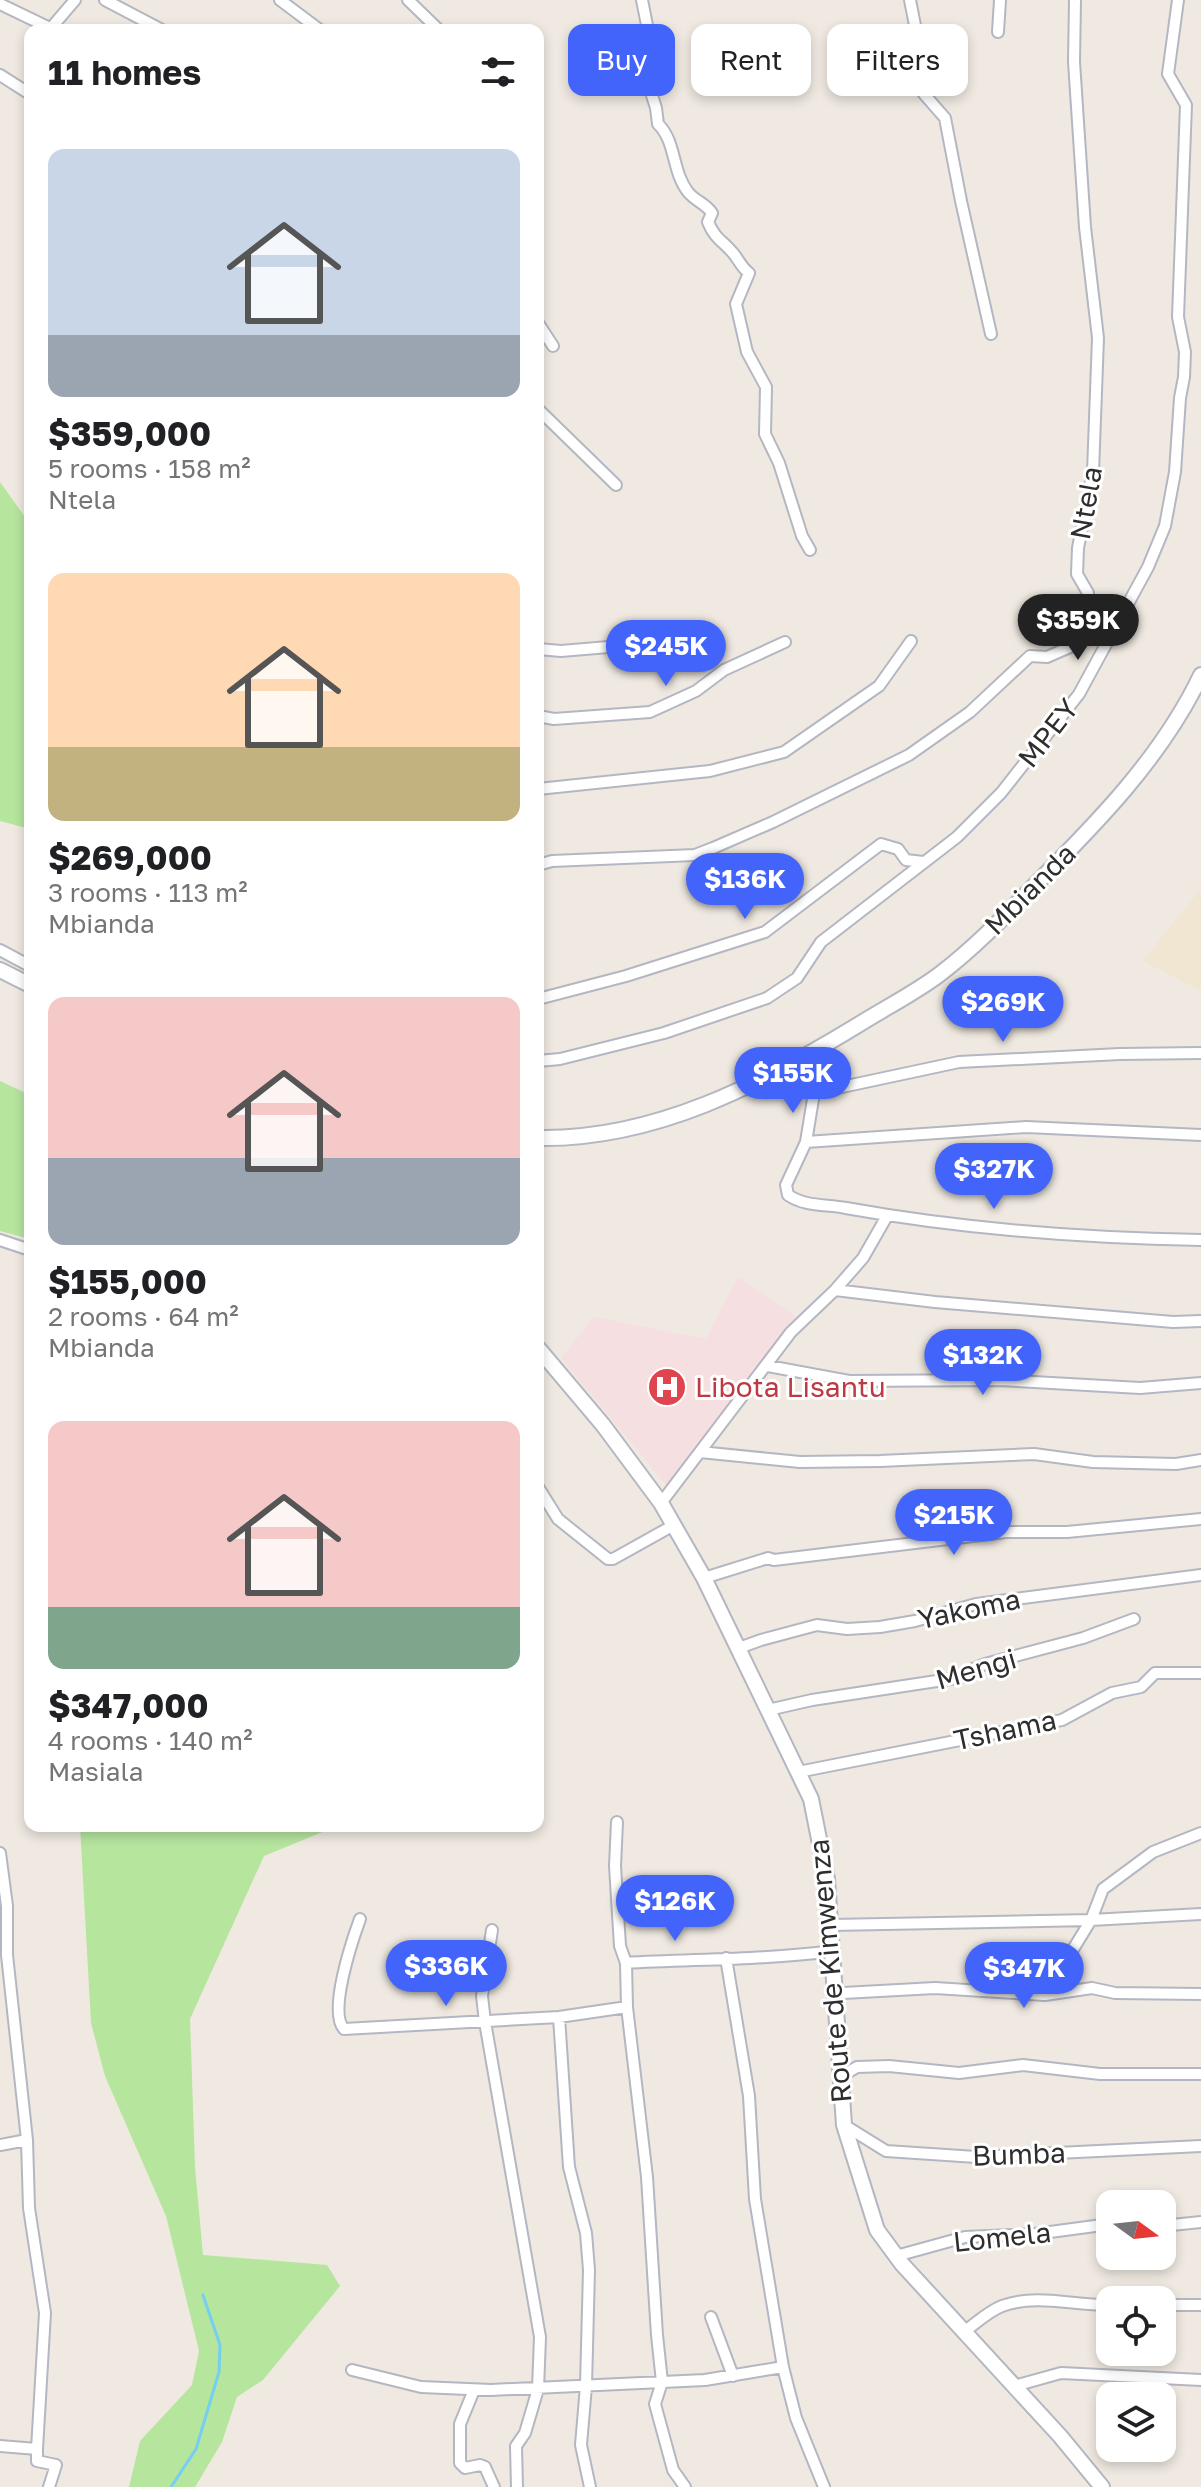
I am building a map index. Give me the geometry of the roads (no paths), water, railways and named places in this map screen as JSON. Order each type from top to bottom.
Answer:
[{"type":"street","points":[[56,24],[75,0]]},
{"type":"street","points":[[105,0],[151,24]]},
{"type":"street","points":[[280,0],[312,24]]},
{"type":"street","points":[[408,0],[433,24]]},
{"type":"street","points":[[642,0],[647,25],[643,67],[658,124],[667,132],[681,180],[690,195],[706,204],[712,213],[708,222],[714,235],[735,254],[741,267],[749,273],[736,304],[747,352],[766,387],[765,434],[779,463],[802,536],[810,550]]},
{"type":"street","points":[[910,0],[927,86],[924,94],[945,118],[991,334]]},
{"type":"street","points":[[998,32],[1000,0]]},
{"type":"street","name":"Ntela","points":[[544,863],[695,855],[713,848],[888,768],[970,712],[1030,656],[1047,657],[1070,647],[1085,617],[1088,593],[1077,574],[1078,548],[1093,472],[1098,338],[1081,167],[1074,62],[1075,0]]},
{"type":"street","name":"MPEY","points":[[544,1060],[664,1033],[767,998],[797,978],[821,942],[957,837],[1001,793],[1079,694],[1148,567],[1165,526],[1175,472],[1185,352],[1178,317],[1186,105],[1168,74],[1178,0]]},
{"type":"street","points":[[0,4],[42,24]]},
{"type":"street","points":[[0,75],[24,90]]},
{"type":"street","points":[[544,332],[553,346]]},
{"type":"street","points":[[544,415],[616,485]]},
{"type":"street","points":[[544,788],[710,771],[784,752],[879,686],[911,641]]},
{"type":"street","points":[[544,717],[650,712],[696,691],[724,670],[785,642]]},
{"type":"street","points":[[544,650],[561,651],[656,643]]},
{"type":"street","name":"Mbianda","points":[[544,1138],[596,1135],[682,1113],[732,1095],[782,1070],[939,974],[1022,898],[1113,804],[1160,744],[1201,675]]},
{"type":"street","points":[[544,997],[626,976],[765,932],[881,844],[898,849],[906,860],[923,862]]},
{"type":"street","points":[[0,950],[24,963]]},
{"type":"street","points":[[0,970],[24,982]]},
{"type":"street","points":[[1201,1053],[959,1062],[814,1093],[806,1142],[786,1185],[788,1195],[811,1206],[1044,1232],[1201,1240]]},
{"type":"street","points":[[806,1142],[1026,1127],[1201,1135]]},
{"type":"street","points":[[661,1503],[802,1320],[835,1290],[863,1258],[887,1216]]},
{"type":"street","points":[[0,1240],[24,1248]]},
{"type":"street","points":[[835,1290],[935,1302],[1173,1322],[1201,1321]]},
{"type":"street","name":"Route de Kimwenza","points":[[544,1355],[603,1425],[661,1503],[704,1578],[813,1805],[821,1842],[831,1925],[844,2125],[877,2230],[896,2256],[1102,2487]]},
{"type":"street","points":[[768,1366],[849,1381],[1000,1380],[1140,1388],[1201,1383]]},
{"type":"street","points":[[700,1452],[800,1462],[1034,1454],[1093,1462],[1176,1464],[1201,1460]]},
{"type":"street","points":[[544,1497],[558,1519],[608,1559],[674,1525]]},
{"type":"street","points":[[704,1578],[768,1558],[774,1560],[1006,1532],[1067,1532],[1201,1519]]},
{"type":"street","name":"Yakoma","points":[[739,1648],[817,1625],[847,1629],[880,1627],[976,1604],[1201,1575]]},
{"type":"street","name":"Mengi","points":[[768,1710],[812,1700],[963,1677],[985,1664],[1083,1638],[1134,1619]]},
{"type":"street","name":"Tshama","points":[[798,1772],[1062,1720],[1112,1693],[1141,1687],[1155,1673],[1201,1673]]},
{"type":"street","points":[[617,1822],[615,1866],[620,1946],[626,1963],[627,2007],[647,2177],[662,2382],[655,2404],[673,2470],[685,2487]]},
{"type":"street","points":[[1045,1995],[1091,1920],[1105,1887],[1153,1852],[1201,1833]]},
{"type":"street","points":[[0,1853],[7,1906],[7,1955],[27,2140],[29,2208],[45,2313],[37,2461],[57,2466],[49,2487]]},
{"type":"street","points":[[831,1925],[1091,1920],[1201,1914]]},
{"type":"street","points":[[360,1919],[342,1982],[338,2021],[341,2027],[362,2029],[559,2017],[627,2007]]},
{"type":"street","points":[[492,1930],[482,1996],[485,2022],[538,2317],[538,2389],[525,2433],[516,2446],[517,2487]]},
{"type":"street","points":[[626,1963],[779,1958],[832,1951]]},
{"type":"street","points":[[726,1958],[749,2096],[755,2199],[783,2367],[796,2418],[824,2487]]},
{"type":"street","points":[[835,1999],[843,1993],[935,1988],[1045,1995],[1092,1988],[1115,1993],[1201,1994]]},
{"type":"street","points":[[559,2017],[569,2167],[586,2233],[589,2270],[581,2445],[590,2487]]},
{"type":"street","points":[[840,2077],[857,2067],[889,2066],[959,2073],[1023,2065],[1100,2074],[1201,2074]]},
{"type":"street","name":"Bumba","points":[[844,2125],[886,2151],[976,2157],[1201,2146]]},
{"type":"street","points":[[0,2145],[27,2140]]},
{"type":"street","points":[[1176,2225],[1201,2222]]},
{"type":"street","name":"Lomela","points":[[896,2256],[969,2236],[1035,2234],[1096,2226]]},
{"type":"street","points":[[965,2331],[1004,2305],[1046,2299],[1096,2306]]},
{"type":"street","points":[[1176,2305],[1201,2305]]},
{"type":"street","points":[[711,2317],[733,2376]]},
{"type":"street","points":[[352,2370],[421,2387],[474,2390],[662,2382],[733,2376],[783,2367]]},
{"type":"street","points":[[1014,2386],[1061,2373],[1201,2380]]},
{"type":"street","points":[[474,2390],[460,2424],[460,2463],[465,2468],[485,2467],[494,2487]]},
{"type":"street","points":[[0,2446],[37,2449]]},
{"type":"waterway","points":[[171,2487],[196,2449],[219,2372],[220,2345],[203,2295]]},
{"type":"place","name":"Libota Lisantu","points":[[667,1387]]}]
